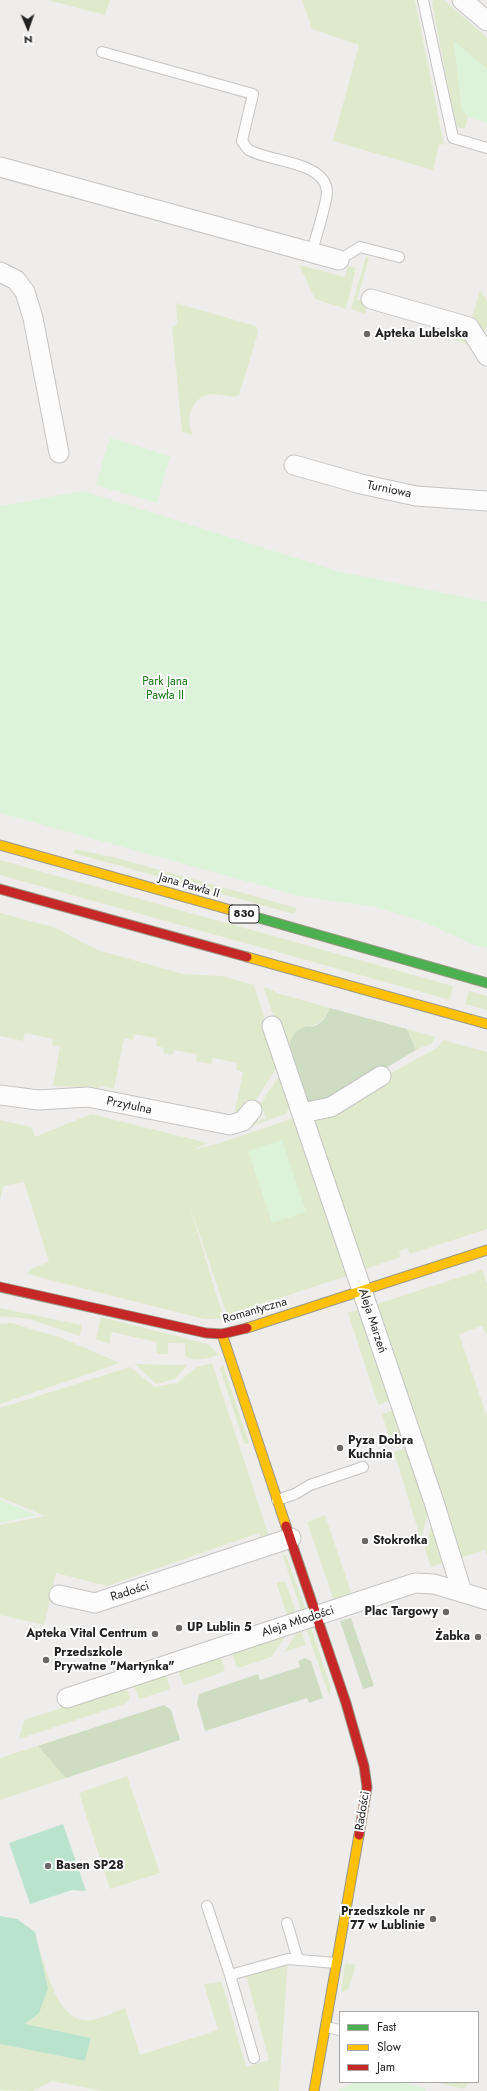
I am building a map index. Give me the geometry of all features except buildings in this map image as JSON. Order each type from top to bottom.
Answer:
[{"type":"street","points":[[462,0],[487,21]]},
{"type":"street","points":[[0,167],[339,260]]},
{"type":"street","points":[[0,272],[16,280],[25,292],[33,318],[59,452]]},
{"type":"street","points":[[371,299],[469,327],[487,356]]},
{"type":"street","name":"Turniowa","points":[[294,465],[361,484],[416,496],[487,501]]},
{"type":"street","name":"Jana Pawła II","points":[[0,845],[487,983]]},
{"type":"street","points":[[0,888],[487,1024]]},
{"type":"street","name":"Aleja Marzeń","points":[[272,1026],[434,1502],[462,1592]]},
{"type":"street","points":[[302,1113],[331,1107],[381,1076]]},
{"type":"street","name":"Przytulna","points":[[0,1095],[56,1103],[88,1097],[230,1126],[243,1121],[252,1110]]},
{"type":"street","name":"Romantyczna","points":[[0,1287],[166,1325],[206,1333],[222,1334],[250,1327],[487,1250]]},
{"type":"street","name":"Radości","points":[[222,1334],[346,1704],[364,1766],[367,1787],[314,2091]]},
{"type":"street","name":"Radości","points":[[59,1595],[95,1603],[290,1538]]},
{"type":"street","name":"Aleja Młodości","points":[[67,1698],[415,1584],[434,1584],[462,1592]]},
{"type":"street","points":[[462,1592],[487,1600]]},
{"type":"lane","points":[[423,0],[453,138],[487,148]]},
{"type":"lane","points":[[102,52],[253,94],[242,141],[249,150],[284,160],[318,174],[323,180],[327,192],[312,252]]},
{"type":"lane","points":[[339,260],[360,247],[399,257]]},
{"type":"lane","points":[[277,1500],[295,1494],[310,1485],[363,1467]]},
{"type":"lane","points":[[207,1906],[230,1975],[254,2058]]},
{"type":"lane","points":[[287,1923],[298,1960]]},
{"type":"lane","points":[[230,1975],[288,1959],[336,1963]]},
{"type":"lane","points":[[326,2027],[339,2030]]},
{"type":"green space","points":[[47,0],[110,0],[105,15]]},
{"type":"green space","points":[[302,0],[415,0],[444,145],[439,144],[433,170],[333,141],[359,45],[312,29]]},
{"type":"green space","points":[[433,0],[444,0],[487,38],[487,69],[454,42],[462,110],[468,117],[465,129],[456,127],[432,3]]},
{"type":"green space","points":[[454,41],[487,69],[487,123],[468,117],[462,110]]},
{"type":"green space","points":[[366,256],[369,258],[357,300],[368,303],[365,314],[351,309]]},
{"type":"green space","points":[[299,265],[345,277],[348,266],[356,268],[346,309],[315,299]]},
{"type":"green space","points":[[480,290],[487,301],[487,325],[480,348],[450,338],[452,328],[468,332]]},
{"type":"green space","points":[[176,303],[256,326],[258,333],[239,395],[232,396],[211,394],[199,399],[194,404],[190,416],[193,435],[182,432],[172,327],[177,324]]},
{"type":"green space","points":[[110,438],[170,456],[157,503],[96,485]]},
{"type":"green space","name":"Park Jana Pawła II","points":[[83,491],[337,571],[487,602],[487,948],[474,945],[420,920],[374,907],[300,896],[0,813],[0,506]]},
{"type":"green space","points":[[75,849],[117,858],[297,908],[294,914],[73,853]]},
{"type":"green space","points":[[0,860],[453,986],[450,1000],[0,875]]},
{"type":"green space","points":[[0,913],[54,927],[97,950],[183,974],[222,976],[254,985],[279,1064],[255,1101],[245,1100],[241,1116],[234,1115],[243,1072],[236,1070],[237,1063],[213,1058],[211,1064],[196,1061],[197,1054],[174,1050],[172,1055],[163,1053],[164,1048],[156,1046],[157,1038],[134,1034],[133,1040],[124,1038],[114,1089],[100,1086],[99,1088],[53,1086],[60,1046],[52,1045],[53,1039],[25,1033],[23,1041],[0,1036]]},
{"type":"green space","points":[[263,986],[280,994],[330,1008],[320,1022],[304,1027],[288,1057]]},
{"type":"green space","points":[[469,991],[487,996],[487,1010],[465,1004]]},
{"type":"green space","points":[[330,1008],[407,1029],[416,1050],[327,1103],[305,1108],[291,1064],[291,1041],[295,1033],[304,1027],[314,1026],[320,1023]]},
{"type":"green space","points":[[407,1029],[436,1037],[432,1043],[416,1050]]},
{"type":"green space","points":[[443,1040],[487,1052],[487,1229],[410,1254],[407,1248],[399,1251],[401,1257],[362,1270],[312,1122],[316,1115],[438,1047]]},
{"type":"green space","points":[[282,1072],[293,1101],[286,1114],[252,1126],[252,1123],[266,1118],[260,1104]]},
{"type":"green space","points":[[91,1114],[208,1143],[193,1150],[220,1143],[297,1117],[350,1275],[227,1315],[188,1201],[224,1319],[204,1319],[27,1274],[30,1269],[49,1262],[24,1182],[3,1186],[0,1202],[0,1120],[32,1127],[35,1137]]},
{"type":"green space","points":[[282,1140],[306,1212],[272,1223],[248,1151]]},
{"type":"green space","points":[[482,1270],[487,1283],[487,1336],[482,1326],[459,1334],[487,1417],[487,1556],[485,1550],[457,1559],[374,1305]]},
{"type":"green space","points":[[0,1308],[82,1325],[80,1336],[29,1319],[0,1316]]},
{"type":"green space","points":[[362,1309],[392,1400],[378,1405],[348,1313]]},
{"type":"green space","points":[[101,1317],[208,1344],[219,1355],[198,1360],[189,1358],[185,1356],[185,1343],[168,1343],[168,1354],[157,1354],[156,1342],[112,1332],[109,1344],[96,1339]]},
{"type":"green space","points":[[11,1323],[62,1338],[120,1363],[0,1404],[0,1324]]},
{"type":"green space","points":[[212,1363],[270,1539],[262,1541],[259,1533],[107,1586],[56,1573],[44,1625],[0,1615],[0,1525],[45,1516],[0,1497],[0,1408],[130,1367],[155,1387],[177,1383],[197,1367]]},
{"type":"green space","points":[[135,1364],[187,1365],[175,1379],[156,1384]]},
{"type":"green space","points":[[223,1365],[249,1443],[247,1444],[244,1443],[220,1369]]},
{"type":"green space","points":[[395,1410],[406,1443],[392,1447],[382,1414]]},
{"type":"green space","points":[[407,1448],[428,1512],[421,1540],[394,1452]]},
{"type":"green space","points":[[0,1500],[37,1515],[0,1523]]},
{"type":"green space","points":[[325,1515],[352,1595],[334,1601],[307,1522]]},
{"type":"green space","points":[[432,1521],[446,1562],[431,1567],[425,1549]]},
{"type":"green space","points":[[282,1553],[286,1556],[307,1612],[302,1614]]},
{"type":"green space","points":[[282,1581],[286,1583],[296,1612],[287,1615],[277,1585],[277,1583]]},
{"type":"green space","points":[[351,1618],[374,1686],[363,1689],[340,1621]]},
{"type":"green space","points":[[310,1624],[331,1688],[329,1696],[306,1628]]},
{"type":"green space","points":[[301,1629],[306,1645],[284,1652],[298,1631]]},
{"type":"green space","points":[[288,1633],[271,1657],[239,1668],[236,1666],[232,1652]]},
{"type":"green space","points":[[220,1656],[225,1669],[223,1672],[185,1685],[183,1684],[178,1670]]},
{"type":"green space","points":[[305,1658],[311,1661],[323,1698],[309,1703],[307,1698],[205,1731],[197,1703],[199,1694],[258,1674],[260,1680],[300,1667],[298,1661]]},
{"type":"green space","points":[[166,1674],[170,1688],[168,1690],[139,1699],[133,1685]]},
{"type":"green space","points":[[126,1687],[130,1699],[127,1703],[19,1739],[24,1720]]},
{"type":"green space","points":[[164,1705],[171,1710],[180,1740],[0,1800],[0,1758]]},
{"type":"green space","points":[[164,1705],[171,1710],[180,1740],[66,1778],[38,1746]]},
{"type":"green space","points":[[127,1776],[160,1873],[110,1889],[79,1793]]},
{"type":"green space","name":"Basen SP28","points":[[63,1824],[86,1891],[72,1890],[30,1904],[9,1843]]},
{"type":"green space","points":[[0,1916],[17,1919],[35,1932],[48,1988],[39,2013],[25,2024],[91,2038],[85,2061],[0,2044]]},
{"type":"green space","points":[[37,1942],[53,1988],[66,2010],[74,2017],[84,2020],[94,2020],[125,2008],[140,2055],[218,2030],[204,1984],[222,1982],[246,2067],[269,2060],[246,1975],[288,1959],[279,2091],[103,2091],[52,2081],[32,2091],[0,2090],[0,2044],[85,2061],[91,2038],[25,2024],[48,1988]]},
{"type":"green space","points":[[345,1963],[356,1965],[349,1988],[344,1992],[341,1991]]},
{"type":"green space","points":[[353,2083],[404,2083],[426,2089],[425,2091],[337,2091]]},
{"type":"green space","points":[[438,2083],[469,2083],[464,2089]]},
{"type":"traffic: fast","points":[[252,916],[487,983]]},
{"type":"traffic: slow","points":[[0,845],[252,916]]},
{"type":"traffic: slow","points":[[247,957],[487,1024]]},
{"type":"traffic: slow","points":[[247,1328],[487,1250]]},
{"type":"traffic: slow","points":[[222,1334],[286,1526]]},
{"type":"traffic: slow","points":[[314,2091],[359,1835]]},
{"type":"traffic: jam","points":[[0,889],[247,957]]},
{"type":"traffic: jam","points":[[0,1287],[206,1333],[222,1334],[247,1328]]},
{"type":"traffic: jam","points":[[286,1526],[346,1703],[364,1766],[367,1787],[359,1835]]},
{"type":"place","name":"Apteka Lubelska","points":[[367,334]]},
{"type":"place","name":"Pyza Dobra Kuchnia","points":[[340,1448]]},
{"type":"place","name":"Stokrotka","points":[[365,1541]]},
{"type":"place","name":"Plac Targowy","points":[[446,1612]]},
{"type":"place","name":"UP Lublin 5","points":[[179,1628]]},
{"type":"place","name":"Apteka Vital Centrum","points":[[155,1634]]},
{"type":"place","name":"Żabka","points":[[478,1637]]},
{"type":"place","name":"Przedszkole Prywatne \"Martynka\"","points":[[46,1660]]},
{"type":"place","name":"Basen SP28","points":[[48,1866]]},
{"type":"place","name":"Przedszkole nr 77 w Lublinie","points":[[433,1919]]}]
